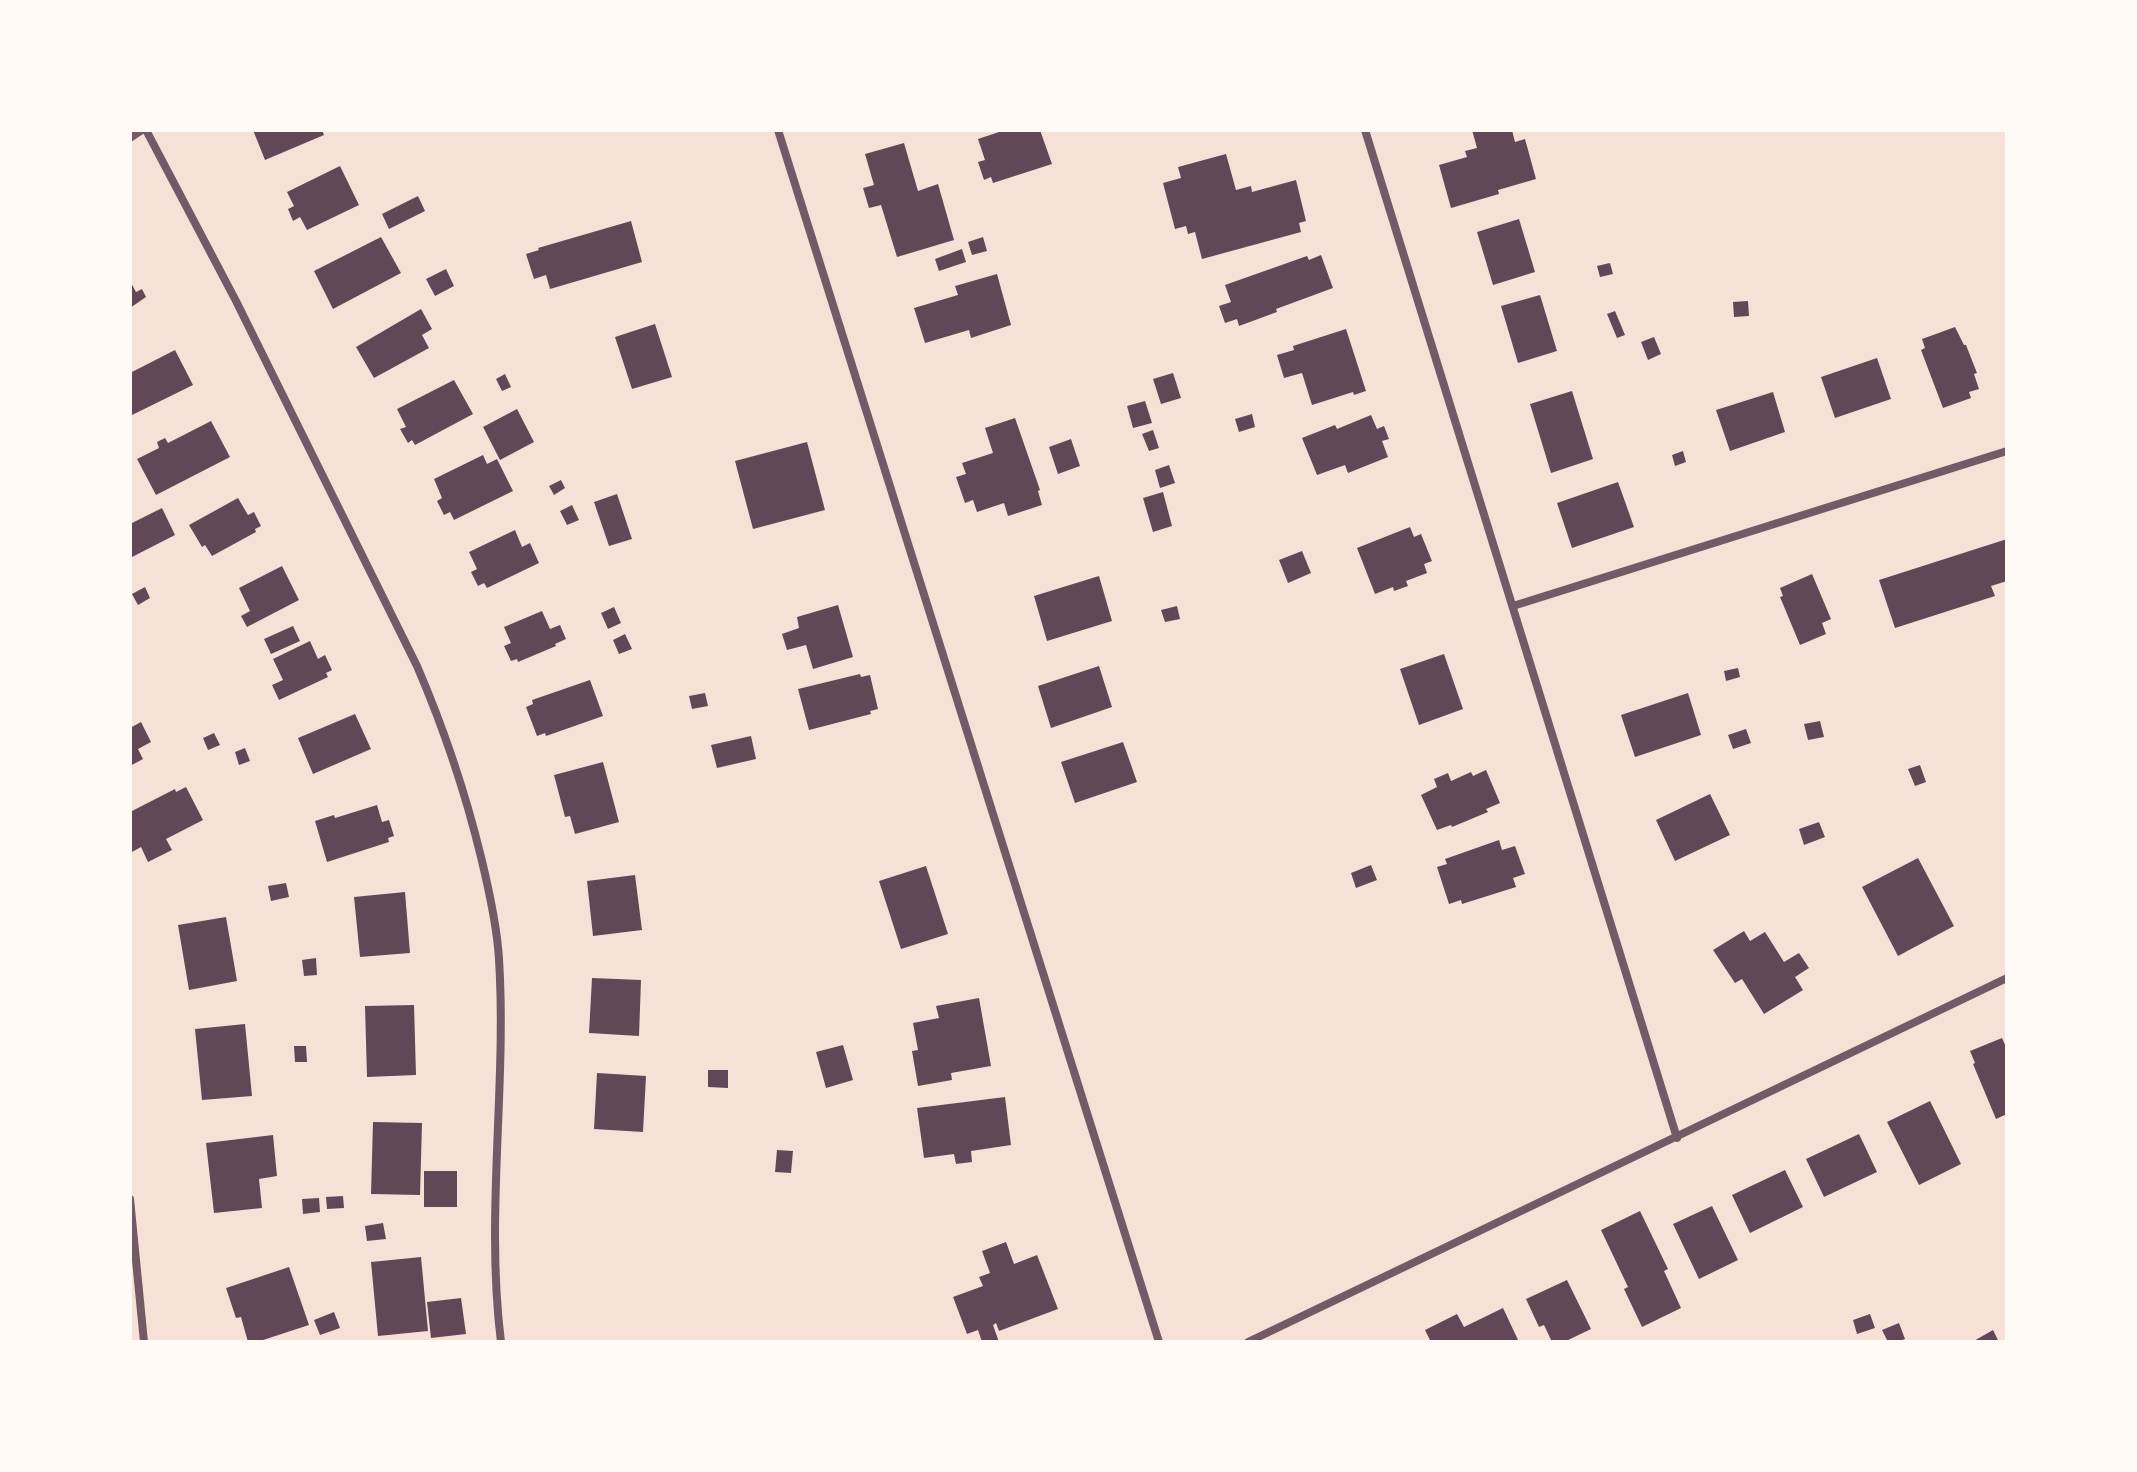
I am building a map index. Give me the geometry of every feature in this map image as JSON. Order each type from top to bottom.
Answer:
[{"type":"street","points":[[130,138],[144,130],[236,301],[417,666],[440,719],[471,817],[486,878],[499,957],[501,1026],[495,1248],[501,1342]]},
{"type":"street","points":[[778,130],[1159,1342]]},
{"type":"street","points":[[1365,130],[1677,1138]]},
{"type":"street","points":[[1513,606],[2007,451]]},
{"type":"street","points":[[1248,1342],[2007,978]]},
{"type":"street","points":[[130,1199],[144,1342]]},
{"type":"building","points":[[253,130],[322,130],[324,135],[265,160]]},
{"type":"building","points":[[1005,130],[1040,130],[1052,164],[993,183],[991,177],[984,180],[978,162],[985,160],[978,139]]},
{"type":"building","points":[[1472,130],[1512,130],[1515,142],[1525,139],[1536,179],[1451,208],[1439,165],[1467,157],[1465,151],[1477,148]]},
{"type":"building","points":[[904,143],[918,191],[938,184],[954,240],[897,257],[881,205],[869,208],[863,188],[874,185],[865,154]]},
{"type":"building","points":[[1226,154],[1236,190],[1251,186],[1252,192],[1296,180],[1306,221],[1299,223],[1301,232],[1202,259],[1195,232],[1188,234],[1186,226],[1175,229],[1163,183],[1181,178],[1178,167]]},
{"type":"building","points":[[340,166],[359,205],[307,230],[300,217],[293,221],[288,209],[294,206],[287,192]]},
{"type":"building","points":[[418,196],[425,211],[389,229],[382,214]]},
{"type":"building","points":[[1519,219],[1535,272],[1493,285],[1477,232]]},
{"type":"building","points":[[631,221],[642,262],[550,289],[546,275],[534,279],[526,254]]},
{"type":"building","points":[[381,237],[401,273],[333,309],[314,271]]},
{"type":"building","points":[[983,237],[987,251],[972,255],[968,242]]},
{"type":"building","points":[[962,249],[966,262],[939,271],[935,259]]},
{"type":"building","points":[[1321,255],[1333,288],[1239,326],[1237,319],[1225,323],[1219,306],[1231,302],[1225,285],[1307,256],[1309,260]]},
{"type":"building","points":[[1610,263],[1613,274],[1600,277],[1597,266]]},
{"type":"building","points":[[446,269],[454,286],[435,296],[426,279]]},
{"type":"building","points":[[997,274],[1011,325],[971,338],[969,330],[925,343],[914,308],[958,295],[955,286]]},
{"type":"building","points":[[130,281],[136,292],[142,289],[146,297],[130,308]]},
{"type":"building","points":[[1540,295],[1557,351],[1518,363],[1501,306]]},
{"type":"building","points":[[1748,301],[1749,316],[1734,317],[1733,302]]},
{"type":"building","points":[[421,309],[432,329],[422,335],[429,348],[374,378],[356,347]]},
{"type":"building","points":[[1615,311],[1625,335],[1617,338],[1607,314]]},
{"type":"building","points":[[655,324],[672,377],[632,389],[615,337]]},
{"type":"building","points":[[1955,327],[1977,373],[1974,374],[1979,389],[1969,392],[1971,398],[1943,408],[1921,350],[1925,348],[1922,339]]},
{"type":"building","points":[[1346,329],[1366,391],[1312,405],[1302,373],[1284,378],[1277,355],[1294,350],[1293,346]]},
{"type":"building","points":[[1654,337],[1661,354],[1648,360],[1641,342]]},
{"type":"building","points":[[175,350],[193,385],[130,416],[130,373]]},
{"type":"building","points":[[1877,358],[1891,399],[1835,418],[1821,377]]},
{"type":"building","points":[[1173,373],[1181,398],[1161,404],[1153,379]]},
{"type":"building","points":[[505,374],[511,387],[502,391],[496,379]]},
{"type":"building","points":[[454,380],[473,414],[415,445],[412,440],[408,443],[400,429],[406,427],[397,409]]},
{"type":"building","points":[[1572,391],[1593,459],[1551,473],[1530,404]]},
{"type":"building","points":[[1773,392],[1785,432],[1730,451],[1716,410]]},
{"type":"building","points":[[1145,401],[1152,423],[1133,428],[1127,406]]},
{"type":"building","points":[[517,409],[534,442],[500,460],[483,427]]},
{"type":"building","points":[[1252,414],[1255,427],[1239,432],[1235,419]]},
{"type":"building","points":[[1371,415],[1377,429],[1384,426],[1389,439],[1382,441],[1388,457],[1348,473],[1345,465],[1317,475],[1302,438],[1335,425],[1337,429]]},
{"type":"building","points":[[1015,418],[1040,490],[1042,505],[1008,516],[1004,503],[977,512],[973,500],[965,503],[956,477],[966,474],[962,463],[993,453],[985,428]]},
{"type":"building","points":[[211,421],[230,457],[156,495],[137,459],[159,448],[157,442],[165,438],[168,443]]},
{"type":"building","points":[[1153,430],[1159,448],[1149,451],[1142,434]]},
{"type":"building","points":[[1071,439],[1080,466],[1058,474],[1049,447]]},
{"type":"building","points":[[807,442],[825,510],[753,529],[735,461]]},
{"type":"building","points":[[1683,451],[1686,462],[1675,466],[1672,455]]},
{"type":"building","points":[[483,455],[487,464],[497,459],[513,491],[454,520],[450,512],[444,515],[437,501],[442,498],[434,479]]},
{"type":"building","points":[[1169,465],[1175,483],[1160,488],[1155,470]]},
{"type":"building","points":[[561,480],[565,488],[554,495],[549,486]]},
{"type":"building","points":[[1618,482],[1634,527],[1572,548],[1557,503]]},
{"type":"building","points":[[1163,492],[1172,526],[1153,532],[1143,498]]},
{"type":"building","points":[[617,494],[632,539],[609,546],[594,502]]},
{"type":"building","points":[[238,498],[248,515],[254,512],[261,526],[255,529],[256,532],[212,556],[205,545],[202,547],[189,525]]},
{"type":"building","points":[[572,505],[579,520],[567,525],[560,511]]},
{"type":"building","points":[[162,508],[175,535],[132,557],[130,524]]},
{"type":"building","points":[[1410,527],[1414,537],[1421,534],[1432,561],[1424,564],[1427,573],[1406,581],[1408,586],[1394,591],[1393,587],[1375,594],[1357,548]]},
{"type":"building","points":[[515,530],[522,547],[530,543],[539,563],[487,588],[484,583],[478,586],[471,572],[477,569],[469,552]]},
{"type":"building","points":[[2007,539],[2007,581],[1991,586],[1995,596],[1895,628],[1879,580]]},
{"type":"building","points":[[1302,551],[1311,573],[1288,583],[1279,560]]},
{"type":"building","points":[[282,566],[299,600],[247,627],[241,616],[250,611],[239,588]]},
{"type":"building","points":[[1812,574],[1831,619],[1822,623],[1826,634],[1800,645],[1780,597],[1783,596],[1780,588]]},
{"type":"building","points":[[1099,576],[1112,621],[1047,641],[1034,596]]},
{"type":"building","points":[[145,587],[150,598],[138,605],[132,594]]},
{"type":"building","points":[[838,605],[853,657],[813,669],[806,645],[787,650],[782,634],[799,628],[797,617]]},
{"type":"building","points":[[1177,606],[1180,619],[1165,622],[1161,610]]},
{"type":"building","points":[[614,607],[621,623],[608,629],[601,613]]},
{"type":"building","points":[[542,611],[550,629],[560,625],[566,639],[518,662],[517,659],[511,661],[504,646],[511,643],[504,627]]},
{"type":"building","points":[[293,626],[300,641],[271,654],[264,639]]},
{"type":"building","points":[[625,634],[632,649],[619,654],[613,640]]},
{"type":"building","points":[[310,641],[318,659],[325,655],[332,670],[326,673],[328,677],[279,700],[272,685],[283,680],[273,659]]},
{"type":"building","points":[[1444,654],[1463,709],[1419,725],[1400,669]]},
{"type":"building","points":[[1099,666],[1112,707],[1051,728],[1038,686]]},
{"type":"building","points":[[1738,668],[1740,677],[1726,681],[1724,671]]},
{"type":"building","points":[[860,674],[861,677],[870,675],[878,709],[870,711],[871,714],[809,730],[798,689]]},
{"type":"building","points":[[590,680],[603,716],[546,736],[545,733],[537,736],[526,707],[533,704],[532,700]]},
{"type":"building","points":[[705,693],[708,706],[692,709],[689,696]]},
{"type":"building","points":[[1688,693],[1701,735],[1635,757],[1621,715]]},
{"type":"building","points":[[355,714],[371,749],[313,774],[298,738]]},
{"type":"building","points":[[1820,721],[1824,737],[1808,740],[1804,724]]},
{"type":"building","points":[[141,722],[151,742],[138,749],[143,759],[130,766],[130,728]]},
{"type":"building","points":[[1746,729],[1751,743],[1733,749],[1728,735]]},
{"type":"building","points":[[214,733],[220,745],[208,750],[203,738]]},
{"type":"building","points":[[751,736],[756,759],[717,768],[711,745]]},
{"type":"building","points":[[1123,742],[1137,782],[1075,803],[1061,762]]},
{"type":"building","points":[[245,748],[250,761],[239,765],[235,752]]},
{"type":"building","points":[[603,762],[619,822],[575,834],[570,816],[565,817],[554,775]]},
{"type":"building","points":[[1920,765],[1926,782],[1915,786],[1908,769]]},
{"type":"building","points":[[1486,770],[1500,803],[1486,809],[1488,812],[1437,830],[1421,795],[1437,787],[1434,779],[1448,773],[1451,781],[1471,772],[1473,776]]},
{"type":"building","points":[[186,787],[203,820],[166,839],[172,850],[148,862],[141,847],[132,852],[130,812],[175,789],[176,792]]},
{"type":"building","points":[[1710,794],[1730,835],[1675,861],[1656,820]]},
{"type":"building","points":[[377,805],[382,822],[389,820],[394,836],[388,838],[389,842],[327,862],[315,821]]},
{"type":"building","points":[[1819,822],[1825,837],[1804,845],[1799,829]]},
{"type":"building","points":[[1499,840],[1502,850],[1515,846],[1525,874],[1513,878],[1516,887],[1462,904],[1461,900],[1449,904],[1437,867],[1447,864],[1445,859]]},
{"type":"building","points":[[1918,858],[1954,926],[1898,956],[1862,887]]},
{"type":"building","points":[[1371,865],[1377,880],[1356,888],[1351,873]]},
{"type":"building","points":[[926,866],[948,934],[901,949],[879,881]]},
{"type":"building","points":[[635,875],[642,930],[593,936],[587,881]]},
{"type":"building","points":[[286,883],[289,897],[271,901],[268,886]]},
{"type":"building","points":[[405,892],[410,953],[360,957],[354,897]]},
{"type":"building","points":[[226,917],[237,981],[189,990],[178,925]]},
{"type":"building","points":[[1744,931],[1750,941],[1765,932],[1784,962],[1799,953],[1809,968],[1795,977],[1803,990],[1764,1014],[1742,979],[1735,983],[1713,950]]},
{"type":"building","points":[[316,958],[317,975],[304,976],[302,960]]},
{"type":"building","points":[[592,978],[641,980],[639,1036],[589,1033]]},
{"type":"building","points":[[979,998],[991,1066],[951,1073],[952,1080],[918,1086],[912,1051],[918,1050],[913,1023],[939,1018],[936,1006]]},
{"type":"building","points":[[414,1005],[416,1075],[367,1077],[365,1006]]},
{"type":"building","points":[[245,1024],[252,1096],[202,1100],[195,1029]]},
{"type":"building","points":[[2002,1038],[2007,1049],[2007,1114],[1996,1119],[1970,1051]]},
{"type":"building","points":[[843,1045],[853,1080],[826,1088],[816,1052]]},
{"type":"building","points":[[294,1046],[306,1046],[307,1062],[295,1062]]},
{"type":"building","points":[[708,1070],[728,1070],[728,1088],[708,1087]]},
{"type":"building","points":[[597,1073],[646,1076],[643,1132],[594,1129]]},
{"type":"building","points":[[1005,1097],[1011,1145],[971,1151],[972,1162],[956,1164],[954,1154],[924,1158],[917,1108]]},
{"type":"building","points":[[1930,1101],[1961,1164],[1919,1185],[1887,1122]]},
{"type":"building","points":[[373,1122],[422,1123],[420,1195],[371,1194]]},
{"type":"building","points":[[1859,1134],[1877,1172],[1824,1197],[1806,1159]]},
{"type":"building","points":[[273,1135],[277,1176],[259,1179],[262,1208],[214,1213],[206,1143]]},
{"type":"building","points":[[777,1150],[793,1151],[791,1173],[775,1172]]},
{"type":"building","points":[[1785,1170],[1803,1207],[1750,1233],[1732,1195]]},
{"type":"building","points":[[424,1171],[457,1171],[457,1207],[424,1207]]},
{"type":"building","points":[[343,1196],[344,1208],[327,1209],[326,1197]]},
{"type":"building","points":[[319,1198],[320,1212],[303,1214],[302,1199]]},
{"type":"building","points":[[1712,1206],[1738,1260],[1699,1279],[1673,1224]]},
{"type":"building","points":[[1640,1211],[1668,1269],[1664,1271],[1681,1308],[1642,1327],[1624,1289],[1628,1287],[1601,1230]]},
{"type":"building","points":[[383,1223],[386,1239],[367,1241],[365,1226]]},
{"type":"building","points":[[1006,1242],[1014,1264],[1037,1255],[1058,1309],[999,1331],[996,1323],[993,1325],[999,1342],[982,1342],[978,1330],[967,1334],[953,1297],[983,1286],[979,1277],[990,1273],[982,1251]]},
{"type":"building","points":[[421,1257],[428,1331],[378,1336],[371,1262]]},
{"type":"building","points":[[289,1267],[309,1325],[257,1342],[248,1342],[241,1317],[236,1318],[226,1288]]},
{"type":"building","points":[[1567,1280],[1591,1329],[1564,1342],[1552,1342],[1544,1325],[1539,1327],[1526,1299]]},
{"type":"building","points":[[461,1298],[466,1334],[431,1338],[427,1302]]},
{"type":"building","points":[[1503,1308],[1519,1342],[1431,1342],[1425,1330],[1457,1314],[1464,1327]]},
{"type":"building","points":[[334,1312],[340,1328],[320,1335],[314,1320]]},
{"type":"building","points":[[1870,1314],[1875,1328],[1857,1334],[1853,1320]]},
{"type":"building","points":[[1899,1323],[1905,1339],[1888,1342],[1882,1330]]},
{"type":"building","points":[[1993,1330],[1999,1342],[1972,1342]]}]
